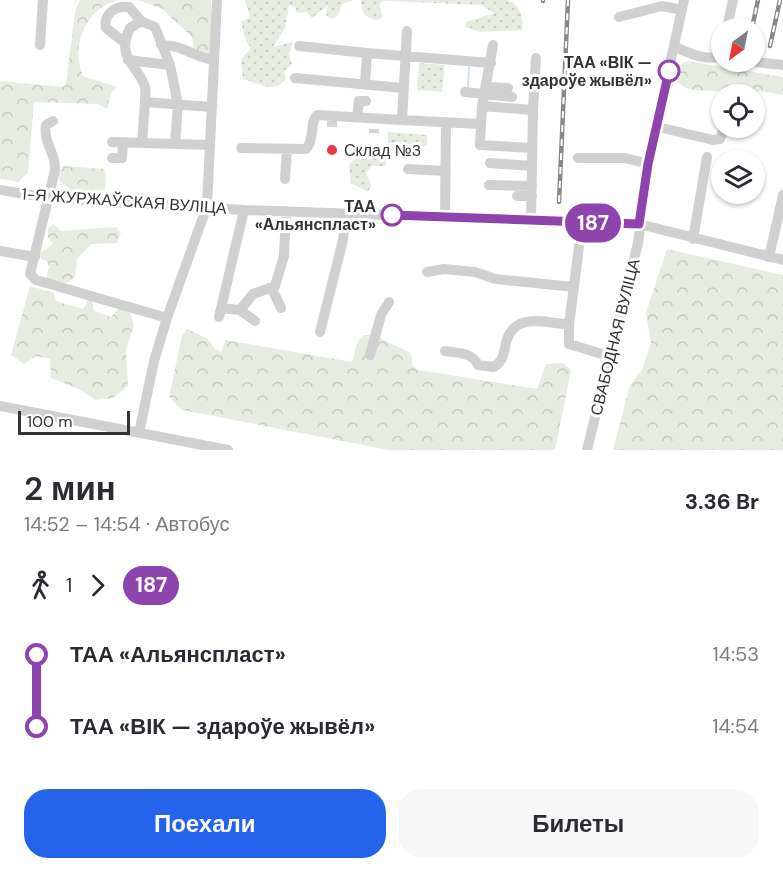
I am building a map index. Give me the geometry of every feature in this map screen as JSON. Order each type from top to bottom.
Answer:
[{"type":"street","points":[[40,45],[43,0]]},
{"type":"street","points":[[140,433],[154,361],[166,318],[207,206],[217,0]]},
{"type":"street","points":[[729,18],[733,0]]},
{"type":"street","points":[[619,17],[662,6],[683,5]]},
{"type":"street","name":"СВАБОДНАЯ ВУЛІЦА","points":[[587,450],[612,357],[638,243],[648,164],[658,127],[683,5]]},
{"type":"street","points":[[125,43],[106,28],[105,24],[109,14],[118,7],[129,7],[141,21],[155,27],[170,65],[178,105],[175,144]]},
{"type":"street","points":[[141,21],[130,28],[125,43],[128,60],[145,86],[146,102],[142,143]]},
{"type":"street","points":[[402,120],[406,31]]},
{"type":"street","points":[[161,45],[181,46],[201,57],[214,60]]},
{"type":"street","points":[[493,45],[482,106],[480,145],[528,140]]},
{"type":"street","points":[[299,46],[405,58],[491,63]]},
{"type":"street","points":[[674,48],[711,58]]},
{"type":"street","points":[[365,84],[367,53]]},
{"type":"street","points":[[128,60],[170,65]]},
{"type":"street","points":[[531,220],[532,191],[528,140],[533,110],[532,62]]},
{"type":"street","points":[[765,63],[783,65]]},
{"type":"street","points":[[295,78],[403,88]]},
{"type":"street","points":[[465,92],[486,90],[510,93]]},
{"type":"street","points":[[357,117],[358,101],[366,101]]},
{"type":"street","points":[[146,102],[212,107]]},
{"type":"street","points":[[482,106],[533,110]]},
{"type":"street","points":[[241,147],[307,149],[311,143],[315,117],[357,117],[374,124],[402,120],[448,120],[480,124]]},
{"type":"street","points":[[445,217],[448,120]]},
{"type":"street","points":[[52,121],[46,124],[45,139],[56,164],[50,198],[30,274],[36,280],[166,318]]},
{"type":"street","points":[[658,127],[713,140],[720,138]]},
{"type":"street","points":[[123,158],[117,142],[210,145]]},
{"type":"street","points":[[285,179],[287,149]]},
{"type":"street","points":[[693,239],[707,157]]},
{"type":"street","points":[[578,158],[625,158],[648,164]]},
{"type":"street","points":[[490,163],[531,166]]},
{"type":"street","points":[[408,169],[446,171]]},
{"type":"street","points":[[489,185],[532,191]]},
{"type":"street","name":"1-Я ЖУРЖАЎСКАЯ ВУЛІЦА","points":[[0,190],[50,198],[244,210],[639,224],[783,260]]},
{"type":"street","points":[[517,196],[532,191]]},
{"type":"street","points":[[769,257],[783,195]]},
{"type":"street","points":[[244,210],[220,312],[240,309],[253,294],[272,289],[278,279],[284,256],[286,211]]},
{"type":"street","points":[[320,332],[343,240],[346,214]]},
{"type":"street","points":[[582,223],[569,325],[569,344],[612,357]]},
{"type":"street","points":[[0,251],[35,257]]},
{"type":"street","points":[[427,272],[444,269],[475,272],[495,279],[574,287]]},
{"type":"street","points":[[272,289],[281,308]]},
{"type":"street","points":[[370,355],[381,315],[389,302]]},
{"type":"street","points":[[240,309],[255,321]]},
{"type":"street","points":[[445,351],[469,355],[478,365],[494,367],[504,356],[509,331],[517,324],[548,322],[569,325]]},
{"type":"street","points":[[0,406],[228,450]]},
{"type":"green space","points":[[80,0],[120,0],[98,10],[90,19],[80,40],[79,52],[79,64],[83,76],[117,87],[111,93],[107,109],[98,104],[34,102],[28,173],[18,182],[0,179],[0,81],[63,87],[66,84],[75,12]]},
{"type":"green space","points":[[138,0],[211,0],[211,56],[194,51],[192,37],[162,9]]},
{"type":"green space","points":[[245,0],[353,0],[342,4],[338,15],[332,19],[326,15],[328,5],[312,18],[307,12],[297,13],[295,7],[289,5],[285,28],[273,47],[293,42],[289,55],[292,64],[284,71],[286,78],[282,83],[272,87],[243,79],[241,59],[251,48],[246,41],[241,22],[250,17]]},
{"type":"green space","points":[[361,0],[507,0],[520,12],[523,21],[522,30],[480,32],[465,27],[466,22],[494,13],[481,5],[382,1],[379,5],[383,17],[377,20],[365,14]]},
{"type":"green space","points":[[687,61],[711,65],[711,72],[753,72],[783,77],[783,95],[765,92],[765,84],[711,84],[711,91],[687,88],[677,81],[679,66]]},
{"type":"green space","points":[[419,63],[445,65],[442,92],[417,90]]},
{"type":"green space","points":[[388,132],[427,135],[427,146],[388,143]]},
{"type":"green space","points":[[368,153],[381,154],[386,160],[386,166],[372,166],[366,172],[371,185],[368,192],[351,183],[349,165],[356,158]]},
{"type":"green space","points":[[63,166],[104,169],[105,190],[76,192],[61,183],[58,177]]},
{"type":"green space","points":[[54,224],[61,231],[116,227],[121,232],[117,243],[91,244],[77,259],[75,277],[67,283],[46,278],[49,267],[47,261],[41,259],[40,253],[53,244],[48,237],[48,228]]},
{"type":"green space","points":[[667,249],[783,275],[783,450],[613,450],[630,385],[642,370],[651,343],[646,313]]},
{"type":"green space","points":[[30,286],[54,293],[56,301],[83,309],[88,300],[92,301],[94,311],[111,317],[118,309],[129,310],[134,325],[126,350],[128,386],[113,398],[95,400],[81,390],[51,378],[50,359],[36,356],[24,364],[11,355]]},
{"type":"green space","points":[[187,329],[208,339],[215,349],[221,352],[226,340],[352,362],[358,341],[364,335],[373,335],[411,353],[413,366],[418,370],[537,389],[546,364],[563,363],[571,370],[555,450],[389,450],[182,410],[169,397],[182,336]]},
{"type":"waterway","points":[[468,87],[469,66]]},
{"type":"tunnel","points":[[332,121],[332,127]]},
{"type":"railway","points":[[559,202],[568,0]]},
{"type":"railway","points":[[754,18],[758,0]]},
{"type":"railway","points":[[770,46],[780,0]]},
{"type":"bus line","name":"187","points":[[392,215],[639,224],[648,164],[669,71]]},
{"type":"place","name":"ТАА «ВІК — здароўе жывёл»","points":[[669,71]]},
{"type":"place","name":"Склад №3","points":[[332,150]]},
{"type":"place","name":"ТАА «Альянспласт»","points":[[392,215]]}]
